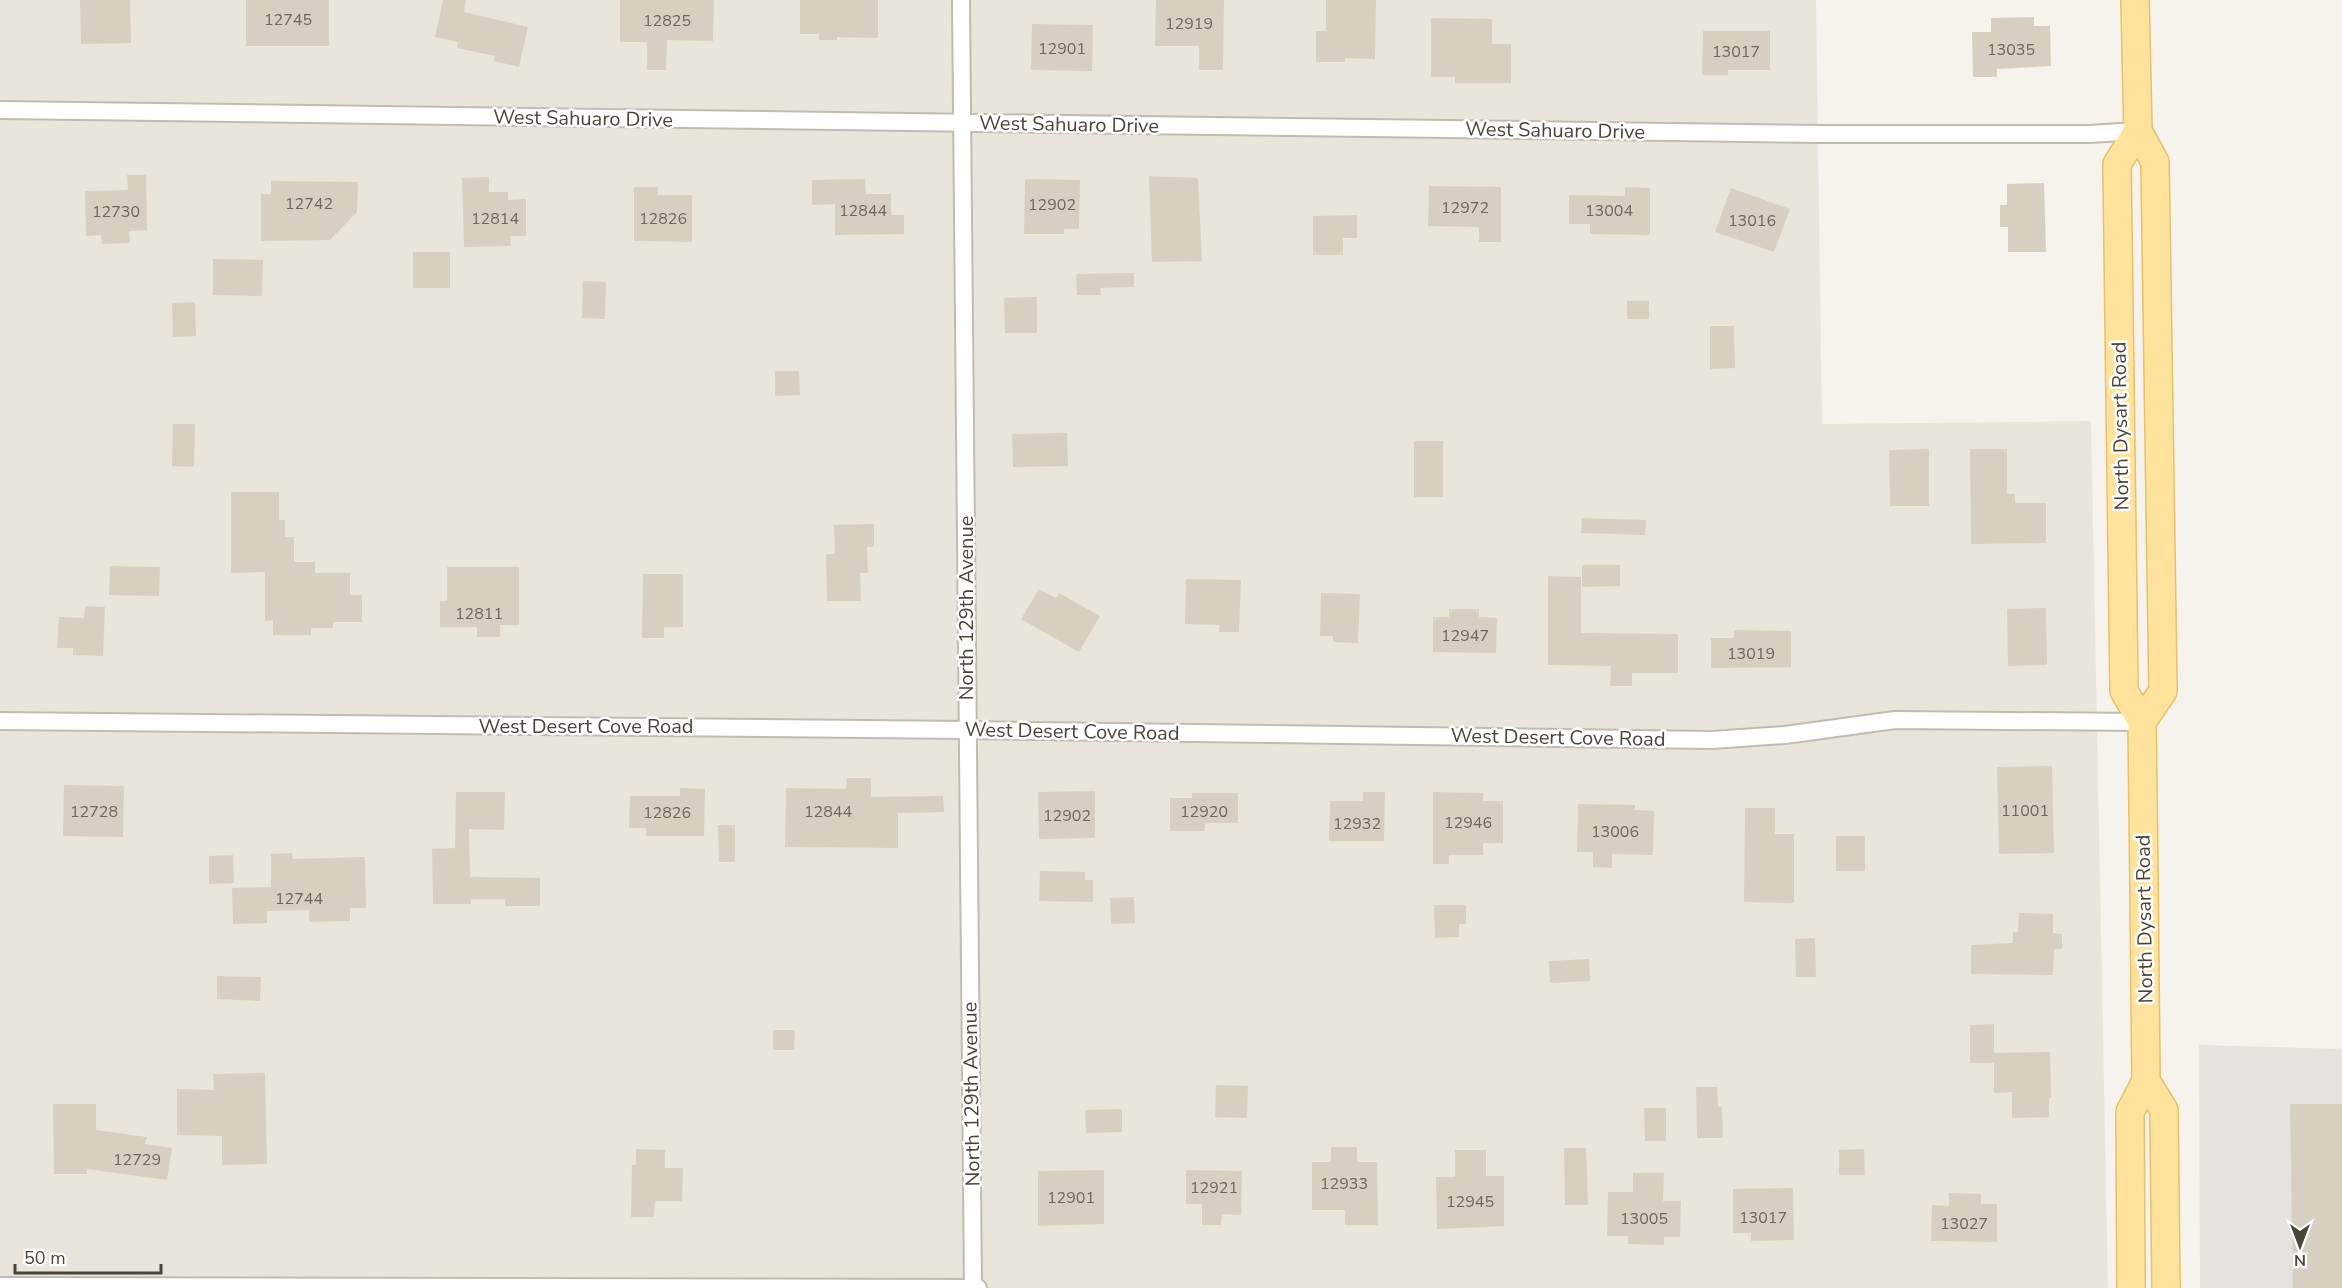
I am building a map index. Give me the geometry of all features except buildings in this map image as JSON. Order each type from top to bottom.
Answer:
[{"type":"main road","name":"North Dysart Road","points":[[2135,0],[2138,131],[2155,162],[2163,691],[2142,722]]},
{"type":"main road","name":"North Dysart Road","points":[[2131,1288],[2130,1112],[2146,1081],[2142,722],[2124,691],[2117,165],[2138,131]]},
{"type":"main road","points":[[2146,1081],[2164,1110],[2166,1288]]},
{"type":"street","name":"North 129th Avenue","points":[[961,0],[973,1288]]},
{"type":"street","name":"West Sahuaro Drive","points":[[0,110],[1835,134],[2089,134],[2138,131]]},
{"type":"street","name":"West Desert Cove Road","points":[[0,721],[1712,740],[1785,735],[1895,720],[2142,722]]},
{"type":"street","points":[[0,1286],[978,1288]]},
{"type":"shaded area","points":[[0,0],[1816,0],[1822,424],[2091,421],[2108,1288],[0,1288]]},
{"type":"shaded area","points":[[2199,1045],[2342,1049],[2342,1288],[2200,1288]]}]
